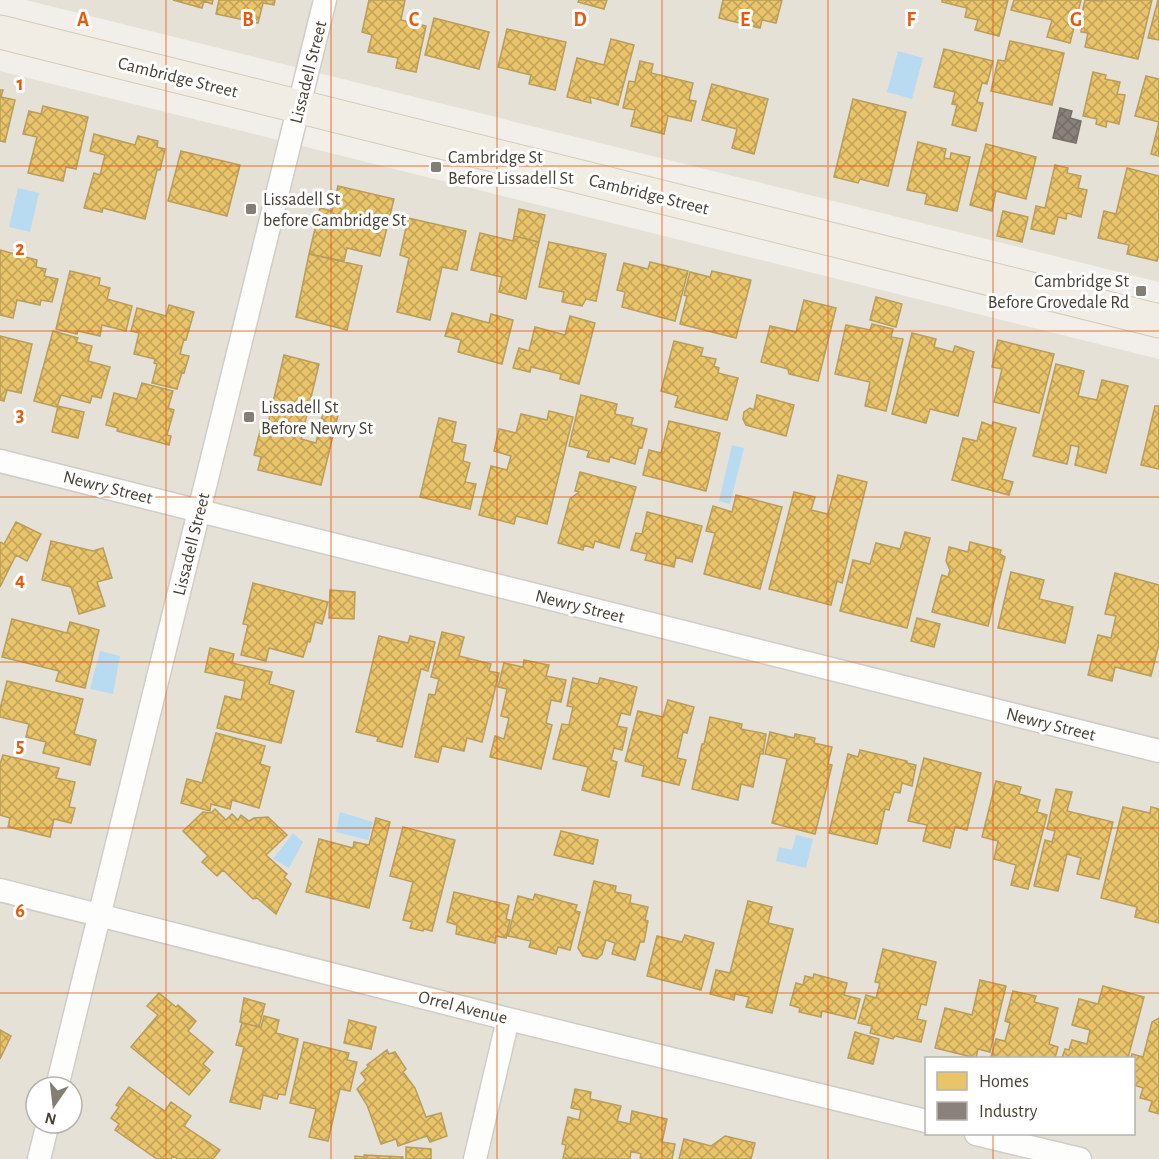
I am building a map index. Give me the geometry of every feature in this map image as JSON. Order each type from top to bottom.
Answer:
[{"type":"main road","name":"Cambridge Street","points":[[0,33],[1159,321]]},
{"type":"street","name":"Lissadell Street","points":[[60,1075],[325,0]]},
{"type":"street","name":"Newry Street","points":[[0,460],[1159,751]]},
{"type":"street","name":"Orrel Avenue","points":[[0,890],[925,1121]]},
{"type":"street","points":[[475,1159],[508,1018]]},
{"type":"street","points":[[39,1159],[45,1135]]},
{"type":"street","points":[[980,1135],[1080,1159]]},
{"type":"shaded area","points":[[26,0],[1159,0],[1159,282],[415,97]]},
{"type":"shaded area","points":[[0,71],[1159,359],[1159,1159],[0,1159]]},
{"type":"water","points":[[898,51],[923,58],[912,99],[887,92]]},
{"type":"water","points":[[18,188],[39,193],[30,232],[9,227]]},
{"type":"water","points":[[732,445],[744,448],[730,504],[719,501]]},
{"type":"water","points":[[100,651],[120,656],[113,694],[90,689]]},
{"type":"water","points":[[340,812],[373,822],[368,840],[336,832]]},
{"type":"water","points":[[293,833],[303,842],[289,868],[273,859]]},
{"type":"water","points":[[796,835],[813,839],[806,868],[776,861],[779,847],[792,850]]},
{"type":"building: Homes","points":[[173,0],[213,0],[212,4],[204,1],[202,8]]},
{"type":"building: Homes","points":[[219,0],[275,0],[274,5],[263,3],[258,23],[216,14]]},
{"type":"building: Homes","points":[[369,0],[405,0],[401,20],[426,26],[416,72],[396,68],[398,58],[368,52],[372,35],[362,32]]},
{"type":"building: Homes","points":[[579,0],[607,0],[604,9],[578,2]]},
{"type":"building: Homes","points":[[723,0],[782,0],[776,23],[762,20],[760,28],[719,18]]},
{"type":"building: Homes","points":[[942,0],[1008,0],[999,36],[975,30],[978,20],[965,17],[967,8],[942,2]]},
{"type":"building: Homes","points":[[1014,0],[1081,0],[1070,43],[1047,37],[1052,20],[1011,10]]},
{"type":"building: Homes","points":[[1085,0],[1152,0],[1138,59],[1085,47],[1088,33],[1081,32],[1083,24],[1080,22]]},
{"type":"building: Homes","points":[[1159,0],[1159,40],[1148,38]]},
{"type":"building: Homes","points":[[434,18],[489,32],[479,69],[425,55]]},
{"type":"building: Homes","points":[[507,29],[566,42],[555,90],[529,84],[531,75],[498,67]]},
{"type":"building: Homes","points":[[611,39],[634,45],[618,105],[590,97],[591,103],[567,97],[577,58],[604,65]]},
{"type":"building: Homes","points":[[1010,41],[1064,53],[1052,105],[991,91],[998,60],[1005,61]]},
{"type":"building: Homes","points":[[944,49],[993,61],[987,84],[982,83],[977,102],[983,103],[976,131],[952,125],[957,105],[952,104],[955,92],[934,87]]},
{"type":"building: Homes","points":[[640,61],[653,64],[651,73],[693,83],[689,100],[696,101],[691,121],[668,116],[664,134],[631,126],[635,110],[623,108],[629,81],[635,82]]},
{"type":"building: Homes","points":[[1093,72],[1106,75],[1105,79],[1120,82],[1117,94],[1125,95],[1119,124],[1107,121],[1106,127],[1096,124],[1097,119],[1083,116]]},
{"type":"building: Homes","points":[[1146,76],[1159,79],[1159,122],[1135,116]]},
{"type":"building: Homes","points":[[712,84],[768,99],[754,154],[732,148],[737,129],[702,120]]},
{"type":"building: Homes","points":[[0,90],[3,90],[1,97],[15,100],[5,142],[0,141]]},
{"type":"building: Homes","points":[[853,99],[906,112],[888,186],[860,179],[858,183],[834,177]]},
{"type":"building: Homes","points":[[43,106],[88,117],[76,169],[66,167],[63,181],[28,173],[37,137],[23,134],[29,111],[41,114]]},
{"type":"building: Homes","points":[[1159,122],[1159,156],[1151,154]]},
{"type":"building: Homes","points":[[94,134],[135,145],[138,136],[158,141],[157,147],[165,149],[160,170],[157,170],[145,219],[103,208],[102,212],[84,208],[94,173],[100,175],[105,155],[90,151]]},
{"type":"building: Homes","points":[[918,142],[946,149],[944,158],[950,159],[951,153],[970,157],[957,211],[925,204],[927,194],[907,190]]},
{"type":"building: Homes","points":[[986,144],[1036,157],[1026,199],[996,191],[992,211],[970,205]]},
{"type":"building: Homes","points":[[181,151],[240,165],[227,216],[168,201]]},
{"type":"building: Homes","points":[[1055,165],[1068,168],[1067,173],[1081,176],[1078,188],[1087,190],[1081,217],[1067,213],[1066,219],[1058,217],[1054,234],[1031,229],[1036,206],[1045,208]]},
{"type":"building: Homes","points":[[1127,168],[1159,176],[1159,254],[1157,261],[1127,254],[1129,245],[1098,238],[1104,211],[1116,214]]},
{"type":"building: Homes","points":[[338,186],[394,199],[380,256],[347,248],[344,261],[309,254],[320,208],[332,211]]},
{"type":"building: Homes","points":[[519,209],[545,215],[539,242],[514,236]]},
{"type":"building: Homes","points":[[1003,211],[1028,217],[1022,242],[997,236]]},
{"type":"building: Homes","points":[[408,218],[466,231],[457,270],[442,267],[430,320],[397,312],[409,258],[400,255]]},
{"type":"building: Homes","points":[[480,233],[513,241],[514,236],[539,242],[526,299],[499,292],[502,277],[471,270]]},
{"type":"building: Homes","points":[[549,242],[606,254],[596,301],[586,299],[582,306],[562,302],[564,292],[539,287]]},
{"type":"building: Homes","points":[[0,250],[37,260],[36,267],[46,269],[44,276],[58,279],[52,302],[41,300],[40,305],[17,300],[13,318],[0,315]]},
{"type":"building: Homes","points":[[309,254],[362,266],[347,330],[296,317]]},
{"type":"building: Homes","points":[[650,262],[688,271],[675,321],[622,307],[625,292],[617,290],[624,263],[648,269]]},
{"type":"building: Homes","points":[[70,271],[100,278],[99,285],[110,288],[107,299],[132,306],[126,331],[102,325],[100,336],[56,329]]},
{"type":"building: Homes","points":[[712,271],[751,280],[736,338],[680,324],[690,272],[710,277]]},
{"type":"building: Homes","points":[[876,297],[902,304],[896,327],[870,320]]},
{"type":"building: Homes","points":[[804,300],[836,308],[818,381],[789,374],[788,369],[761,362],[770,326],[796,332]]},
{"type":"building: Homes","points":[[169,305],[194,312],[180,354],[189,356],[177,389],[152,383],[157,364],[154,363],[155,359],[134,354],[139,333],[131,331],[137,308],[166,316]]},
{"type":"building: Homes","points":[[452,313],[489,323],[491,314],[513,320],[502,364],[458,352],[461,340],[445,336]]},
{"type":"building: Homes","points":[[570,316],[595,323],[579,384],[560,379],[561,374],[531,367],[530,372],[513,368],[519,348],[529,351],[535,327],[565,335]]},
{"type":"building: Homes","points":[[872,324],[893,329],[891,337],[903,339],[886,411],[865,406],[870,382],[835,374],[846,325],[870,330]]},
{"type":"building: Homes","points":[[53,331],[78,338],[76,342],[92,346],[88,361],[110,367],[101,398],[92,396],[90,403],[61,395],[57,407],[34,401]]},
{"type":"building: Homes","points":[[912,333],[936,339],[934,347],[953,352],[955,346],[974,352],[958,416],[930,409],[926,423],[892,414]]},
{"type":"building: Homes","points":[[0,336],[32,344],[21,393],[7,390],[4,401],[0,400]]},
{"type":"building: Homes","points":[[998,340],[1054,354],[1039,413],[994,402],[1002,369],[992,367]]},
{"type":"building: Homes","points":[[674,341],[703,348],[701,356],[716,359],[714,366],[719,368],[718,373],[738,378],[727,420],[675,407],[678,396],[661,391]]},
{"type":"building: Homes","points":[[284,355],[319,364],[301,439],[316,443],[324,408],[339,411],[321,485],[258,470],[261,457],[254,455],[261,427],[267,428]]},
{"type":"building: Homes","points":[[1056,364],[1084,371],[1078,396],[1097,400],[1102,380],[1128,386],[1106,473],[1075,465],[1079,447],[1071,445],[1067,464],[1033,456]]},
{"type":"building: Homes","points":[[142,383],[173,391],[168,408],[174,410],[167,435],[171,436],[169,445],[117,431],[118,428],[106,425],[114,393],[137,399]]},
{"type":"building: Homes","points":[[581,395],[617,404],[615,414],[633,418],[631,425],[647,429],[635,464],[610,457],[609,462],[587,457],[589,451],[569,446]]},
{"type":"building: Homes","points":[[757,395],[794,405],[786,436],[746,425],[743,419],[744,412],[750,408],[754,410]]},
{"type":"building: Homes","points":[[58,406],[84,412],[78,438],[52,432]]},
{"type":"building: Homes","points":[[1155,406],[1159,406],[1159,469],[1141,465]]},
{"type":"building: Homes","points":[[549,411],[573,417],[547,524],[516,516],[514,524],[479,515],[491,466],[507,470],[511,456],[494,451],[499,429],[516,433],[521,414],[547,420]]},
{"type":"building: Homes","points":[[439,418],[456,422],[452,442],[466,445],[463,461],[470,463],[465,482],[476,484],[470,509],[420,497]]},
{"type":"building: Homes","points":[[669,421],[720,433],[706,491],[643,475],[649,450],[661,453]]},
{"type":"building: Homes","points":[[982,422],[992,426],[993,422],[1016,428],[1002,479],[1013,482],[1009,495],[952,480],[963,438],[977,441]]},
{"type":"building: Homes","points":[[580,472],[636,487],[619,548],[595,541],[593,548],[584,545],[583,550],[558,543],[570,499],[579,492],[575,491]]},
{"type":"building: Homes","points":[[838,475],[867,482],[842,583],[837,581],[831,605],[769,589],[794,492],[815,497],[811,510],[828,514]]},
{"type":"building: Homes","points":[[736,495],[782,507],[760,589],[704,574],[715,533],[706,531],[713,506],[732,512]]},
{"type":"building: Homes","points":[[647,512],[702,526],[692,562],[676,557],[674,567],[645,560],[647,554],[631,550],[636,533],[642,534]]},
{"type":"building: Homes","points":[[16,522],[41,534],[27,561],[16,555],[0,587],[0,542],[4,544]]},
{"type":"building: Homes","points":[[905,532],[930,538],[907,628],[840,611],[853,560],[870,564],[876,543],[900,549]]},
{"type":"building: Homes","points":[[51,541],[93,551],[103,548],[112,578],[97,582],[105,606],[79,614],[71,587],[42,580]]},
{"type":"building: Homes","points":[[970,542],[1001,550],[1000,554],[1005,557],[988,626],[932,612],[942,575],[948,577],[950,570],[946,561],[949,547],[968,552]]},
{"type":"building: Homes","points":[[1011,572],[1044,580],[1039,599],[1073,607],[1065,643],[998,628]]},
{"type":"building: Homes","points":[[1115,573],[1159,585],[1159,644],[1151,676],[1115,667],[1112,681],[1088,675],[1098,635],[1111,638],[1116,616],[1105,614]]},
{"type":"building: Homes","points":[[253,583],[328,602],[322,624],[315,622],[303,657],[269,648],[266,661],[241,655],[248,625],[243,624]]},
{"type":"building: Homes","points":[[330,590],[355,592],[354,619],[329,618]]},
{"type":"building: Homes","points":[[917,618],[940,624],[934,647],[911,641]]},
{"type":"building: Homes","points":[[12,619],[67,633],[70,622],[99,630],[85,688],[56,681],[59,671],[2,657]]},
{"type":"building: Homes","points":[[442,632],[464,637],[459,656],[491,664],[489,671],[499,673],[482,742],[467,738],[464,751],[442,746],[438,762],[415,757],[429,694],[435,695],[439,679],[431,677]]},
{"type":"building: Homes","points":[[379,636],[408,643],[410,636],[435,642],[428,671],[421,669],[402,747],[377,741],[378,737],[356,732]]},
{"type":"building: Homes","points":[[210,648],[234,654],[232,663],[272,672],[269,684],[294,691],[281,743],[217,728],[225,696],[241,700],[245,681],[205,672]]},
{"type":"building: Homes","points":[[524,660],[549,665],[546,676],[566,680],[561,702],[551,700],[546,723],[552,725],[541,769],[490,757],[495,736],[504,739],[509,718],[501,716],[507,689],[498,687],[504,663],[523,667]]},
{"type":"building: Homes","points":[[573,678],[598,684],[600,678],[637,687],[630,715],[621,713],[617,726],[627,728],[622,750],[614,748],[611,760],[617,762],[609,797],[582,790],[588,767],[553,759],[562,724],[569,725],[573,707],[567,706]]},
{"type":"building: Homes","points":[[7,681],[83,699],[74,734],[96,740],[90,765],[43,753],[46,742],[26,737],[29,724],[0,717]]},
{"type":"building: Homes","points":[[668,700],[694,707],[687,733],[683,732],[677,758],[686,760],[679,785],[642,776],[644,766],[625,761],[638,711],[663,717]]},
{"type":"building: Homes","points":[[710,717],[742,724],[741,729],[766,734],[763,754],[760,754],[753,787],[741,784],[738,800],[692,789]]},
{"type":"building: Homes","points":[[770,732],[794,738],[795,734],[815,738],[814,743],[832,747],[828,764],[832,765],[815,834],[772,823],[787,759],[765,754]]},
{"type":"building: Homes","points":[[216,733],[265,746],[260,764],[270,767],[259,808],[232,800],[230,809],[211,804],[210,811],[181,803],[187,779],[202,783]]},
{"type":"building: Homes","points":[[860,750],[916,765],[912,786],[902,783],[900,793],[894,792],[889,810],[885,809],[877,844],[829,833],[848,754],[858,757]]},
{"type":"building: Homes","points":[[3,755],[59,768],[56,778],[75,782],[69,807],[75,808],[71,823],[54,819],[50,837],[8,827],[10,818],[0,815],[0,764]]},
{"type":"building: Homes","points":[[924,758],[981,773],[967,830],[955,827],[950,848],[923,841],[927,825],[908,821]]},
{"type":"building: Homes","points":[[996,781],[1021,787],[1019,794],[1040,800],[1037,812],[1047,815],[1028,889],[1011,885],[1016,865],[994,859],[998,841],[982,837]]},
{"type":"building: Homes","points":[[1056,789],[1072,792],[1067,811],[1113,822],[1099,879],[1077,874],[1081,858],[1067,854],[1058,891],[1034,886],[1045,840],[1052,842],[1055,831],[1047,829]]},
{"type":"building: Homes","points":[[1123,807],[1150,813],[1151,807],[1159,809],[1159,923],[1135,917],[1137,907],[1101,898]]},
{"type":"building: Homes","points":[[215,809],[226,820],[232,814],[238,820],[241,815],[249,821],[254,818],[268,817],[287,835],[266,855],[287,874],[284,877],[291,884],[276,914],[257,898],[253,899],[223,870],[217,876],[202,862],[208,856],[183,831],[203,812],[211,813]]},
{"type":"building: Homes","points":[[376,818],[390,822],[369,908],[306,892],[319,839],[353,848],[354,842],[369,845]]},
{"type":"building: Homes","points":[[403,827],[455,840],[432,931],[410,928],[412,922],[403,920],[413,882],[390,876]]},
{"type":"building: Homes","points":[[561,831],[598,840],[593,864],[554,855]]},
{"type":"building: Homes","points":[[594,881],[616,886],[615,892],[631,895],[630,903],[648,907],[644,942],[640,942],[635,960],[612,954],[615,943],[606,940],[602,954],[597,959],[583,956],[578,948]]},
{"type":"building: Homes","points":[[454,892],[509,905],[506,919],[510,920],[506,938],[496,936],[495,943],[456,934],[457,925],[447,922]]},
{"type":"building: Homes","points":[[535,894],[577,905],[575,911],[580,912],[570,950],[558,947],[556,954],[529,947],[531,941],[508,936],[518,896],[533,900]]},
{"type":"building: Homes","points":[[748,901],[772,907],[768,923],[793,929],[772,1013],[746,1007],[749,997],[735,994],[734,1000],[710,994],[716,970],[730,973]]},
{"type":"building: Homes","points":[[685,935],[714,943],[701,990],[647,976],[657,936],[682,942]]},
{"type":"building: Homes","points":[[883,949],[936,962],[926,1005],[921,1004],[917,1019],[926,1021],[921,1042],[895,1036],[893,1039],[870,1033],[872,1026],[858,1023],[866,995],[876,998],[880,983],[875,982]]},
{"type":"building: Homes","points":[[814,974],[847,983],[844,995],[860,999],[855,1019],[822,1011],[821,1017],[799,1012],[800,1008],[790,1005],[796,983],[803,985],[805,976],[813,978]]},
{"type":"building: Homes","points":[[980,980],[1006,986],[990,1052],[978,1049],[976,1057],[972,1057],[935,1048],[945,1008],[972,1015]]},
{"type":"building: Homes","points":[[1103,986],[1144,997],[1128,1057],[1062,1057],[1065,1049],[1069,1050],[1072,1040],[1087,1044],[1090,1030],[1072,1025],[1079,999],[1098,1004]]},
{"type":"building: Homes","points":[[1013,991],[1036,996],[1034,1002],[1058,1008],[1049,1044],[1058,1047],[1055,1057],[991,1057],[996,1039],[1005,1041],[1010,1023],[1005,1021]]},
{"type":"building: Homes","points":[[159,993],[176,1007],[178,1005],[196,1021],[188,1031],[213,1052],[203,1064],[210,1070],[189,1095],[131,1047],[158,1015],[147,1006]]},
{"type":"building: Homes","points":[[244,998],[265,1004],[259,1027],[240,1022]]},
{"type":"building: Homes","points":[[264,1016],[279,1020],[276,1033],[298,1039],[285,1095],[279,1094],[277,1099],[263,1095],[260,1109],[230,1102],[244,1047],[236,1045],[242,1023],[261,1027]]},
{"type":"building: Homes","points":[[1159,1018],[1159,1114],[1149,1111],[1152,1101],[1140,1098],[1143,1088],[1135,1085],[1135,1057],[1131,1057],[1132,1054],[1143,1057],[1152,1022]]},
{"type":"building: Homes","points":[[349,1020],[376,1027],[371,1049],[344,1043]]},
{"type":"building: Homes","points":[[0,1030],[11,1036],[0,1059]]},
{"type":"building: Homes","points":[[855,1032],[879,1039],[873,1064],[848,1058]]},
{"type":"building: Homes","points":[[304,1042],[349,1053],[347,1060],[357,1062],[350,1091],[340,1089],[328,1141],[309,1137],[316,1109],[290,1103]]},
{"type":"building: Homes","points":[[387,1050],[389,1054],[395,1052],[406,1069],[403,1072],[415,1088],[426,1117],[441,1113],[447,1136],[430,1142],[427,1136],[398,1146],[396,1139],[381,1144],[367,1105],[357,1089],[366,1080],[361,1073],[368,1067],[367,1065]]},
{"type":"building: Homes","points":[[129,1087],[165,1111],[171,1102],[191,1116],[184,1126],[220,1150],[213,1159],[178,1159],[173,1156],[171,1159],[157,1159],[115,1130],[119,1124],[111,1118],[119,1107],[116,1105]]},
{"type":"building: Homes","points":[[575,1089],[591,1092],[590,1099],[621,1106],[617,1121],[630,1124],[632,1111],[667,1119],[662,1142],[675,1144],[672,1159],[640,1159],[641,1154],[631,1151],[630,1159],[563,1158],[566,1145],[562,1144],[568,1117],[579,1120],[581,1110],[571,1108]]},
{"type":"building: Homes","points":[[725,1136],[755,1143],[751,1159],[679,1159],[684,1139],[711,1146]]},
{"type":"building: Homes","points":[[406,1147],[431,1149],[431,1159],[406,1159]]},
{"type":"building: Homes","points":[[364,1155],[403,1157],[403,1159],[355,1159],[355,1156],[364,1157]]},
{"type":"building: Industry","points":[[1060,108],[1072,111],[1070,118],[1081,121],[1076,143],[1053,138]]},
{"type":"place","name":"Cambridge St Before Lissadell St","points":[[436,167]]},
{"type":"place","name":"Lissadell St before Cambridge St","points":[[251,209]]},
{"type":"place","name":"Cambridge St Before Grovedale Rd","points":[[1141,291]]},
{"type":"place","name":"Lissadell St Before Newry St","points":[[249,417]]}]
